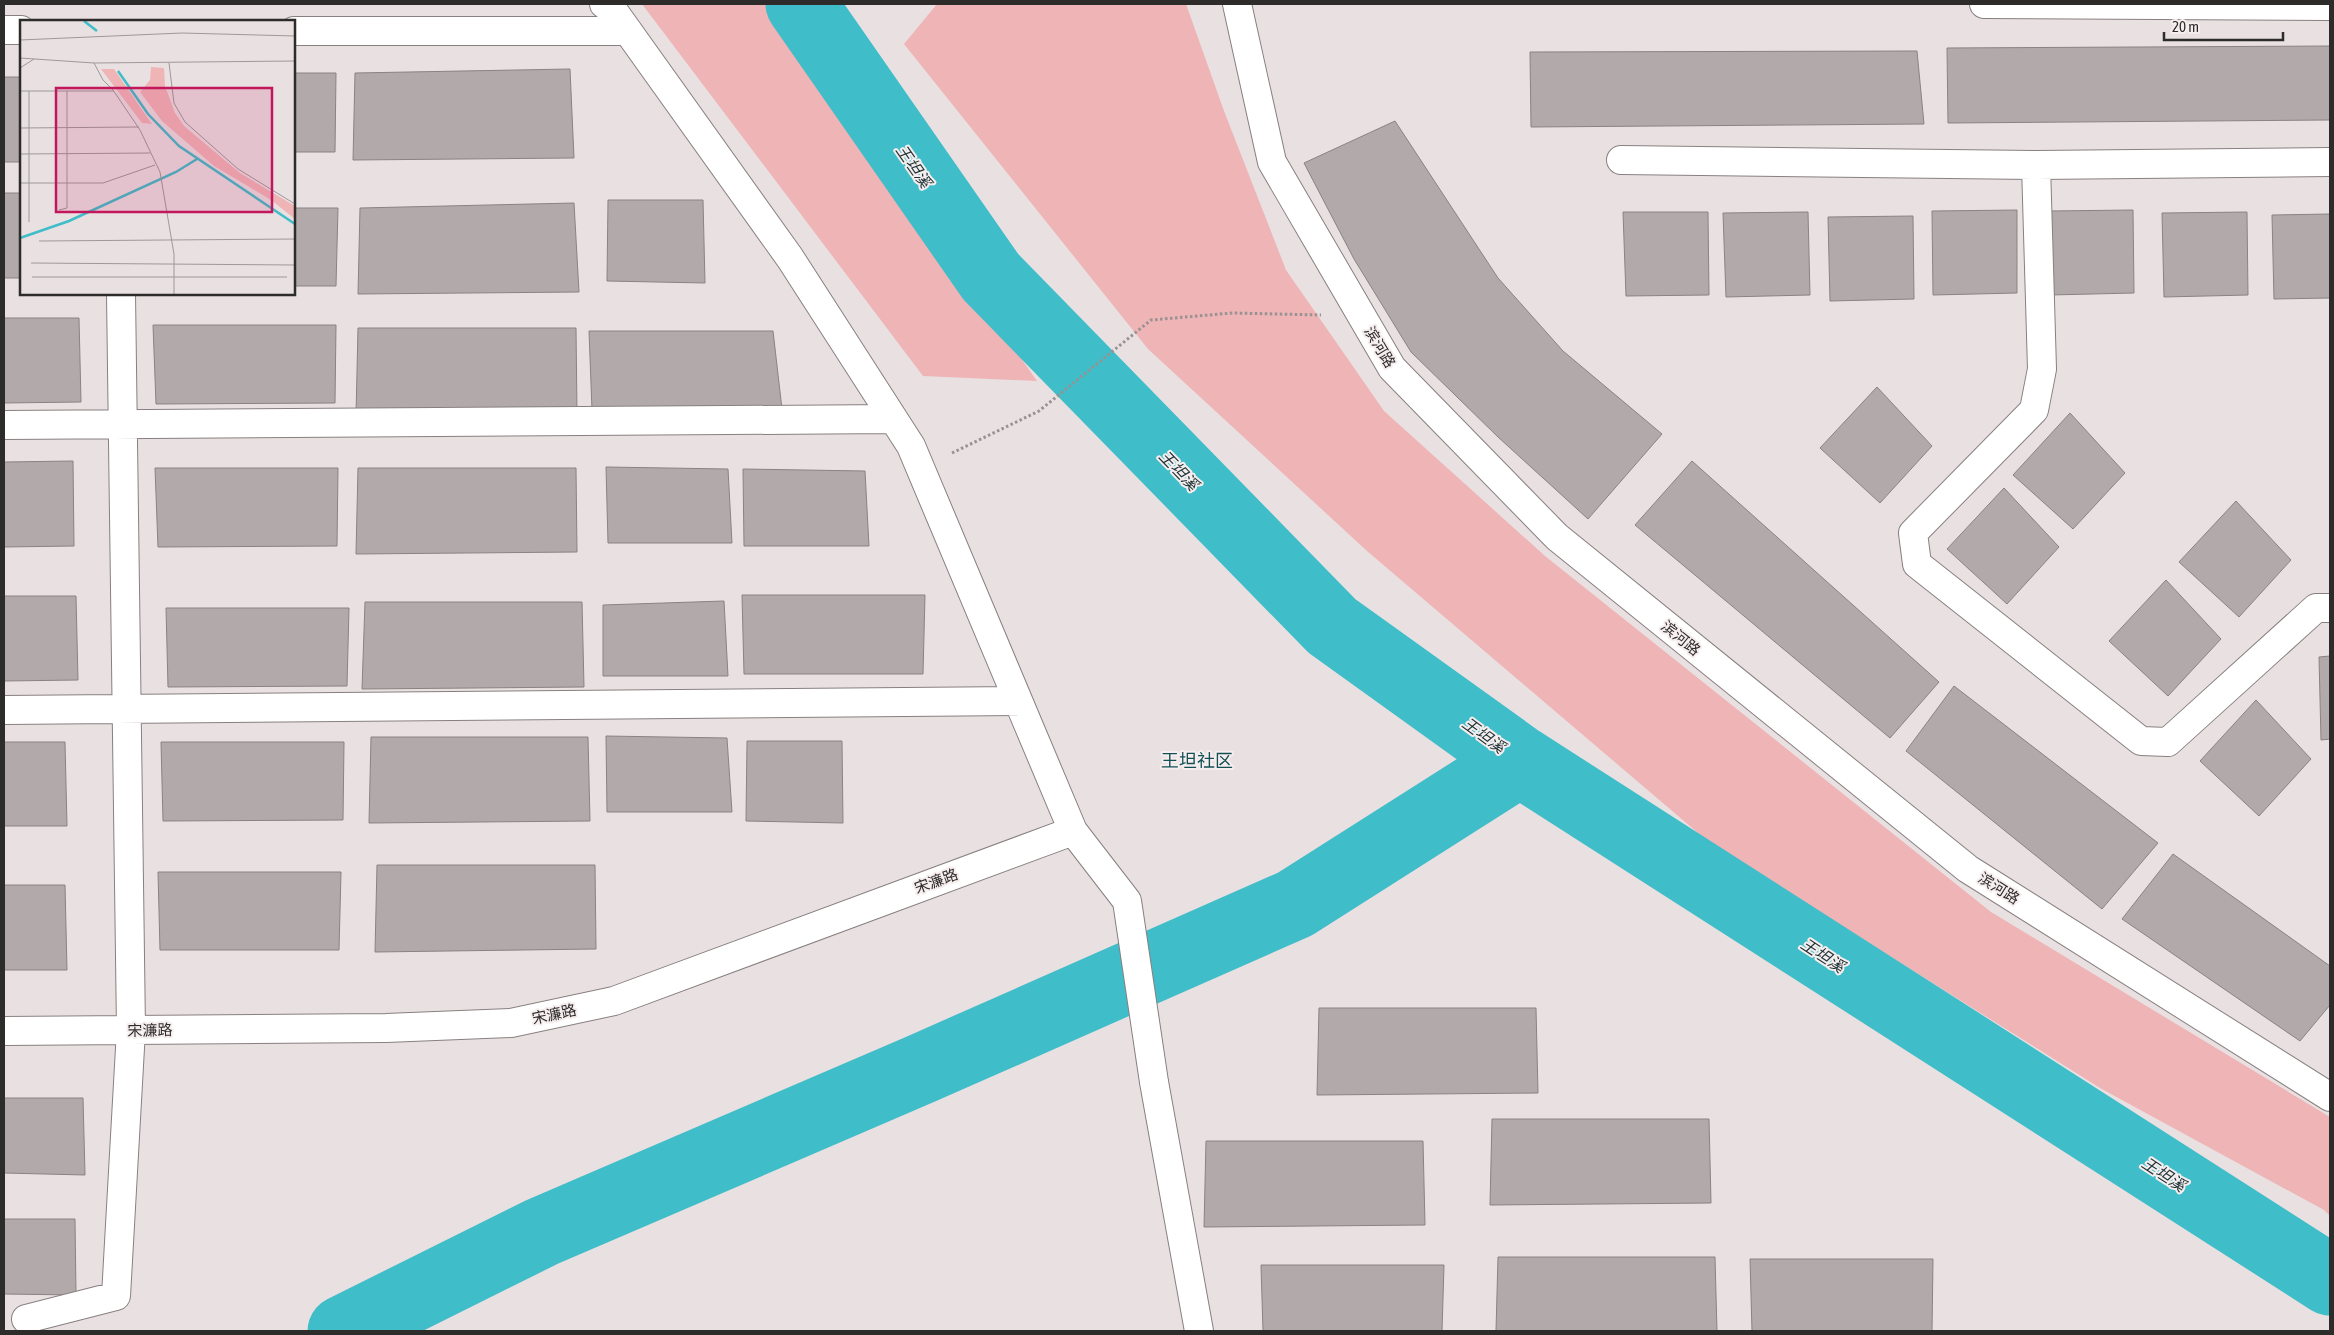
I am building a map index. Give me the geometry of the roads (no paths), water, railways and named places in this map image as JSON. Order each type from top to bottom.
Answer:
[{"type":"street","points":[[604,4],[615,13],[790,258],[911,446],[1073,830],[1126,901],[1154,1082],[1199,1331]]},
{"type":"street","name":"滨河路","points":[[1237,4],[1272,162],[1392,368],[1557,537],[1977,875],[2330,1097]]},
{"type":"street","points":[[1984,4],[2330,6]]},
{"type":"street","points":[[4,30],[20,30]]},
{"type":"street","points":[[295,31],[628,31]]},
{"type":"street","points":[[1622,160],[2036,165],[2330,162]]},
{"type":"street","points":[[2036,165],[2042,369],[2034,410],[1913,533],[1917,564],[2141,741],[2168,742],[2316,608],[2330,608]]},
{"type":"street","points":[[26,1319],[116,1296],[132,1030],[121,295]]},
{"type":"street","points":[[4,426],[893,419]]},
{"type":"street","points":[[4,710],[1018,701]]},
{"type":"street","name":"宋濂路","points":[[4,1031],[386,1028],[511,1023],[614,1001],[1073,830]]},
{"type":"waterway","name":"王坦溪","points":[[801,4],[991,277],[1332,626],[1520,761],[2330,1280]]},
{"type":"waterway","points":[[343,1331],[542,1232],[921,1069],[1295,904],[1520,761]]},
{"type":"district","name":"王坦社区","points":[[1197,760]]}]
